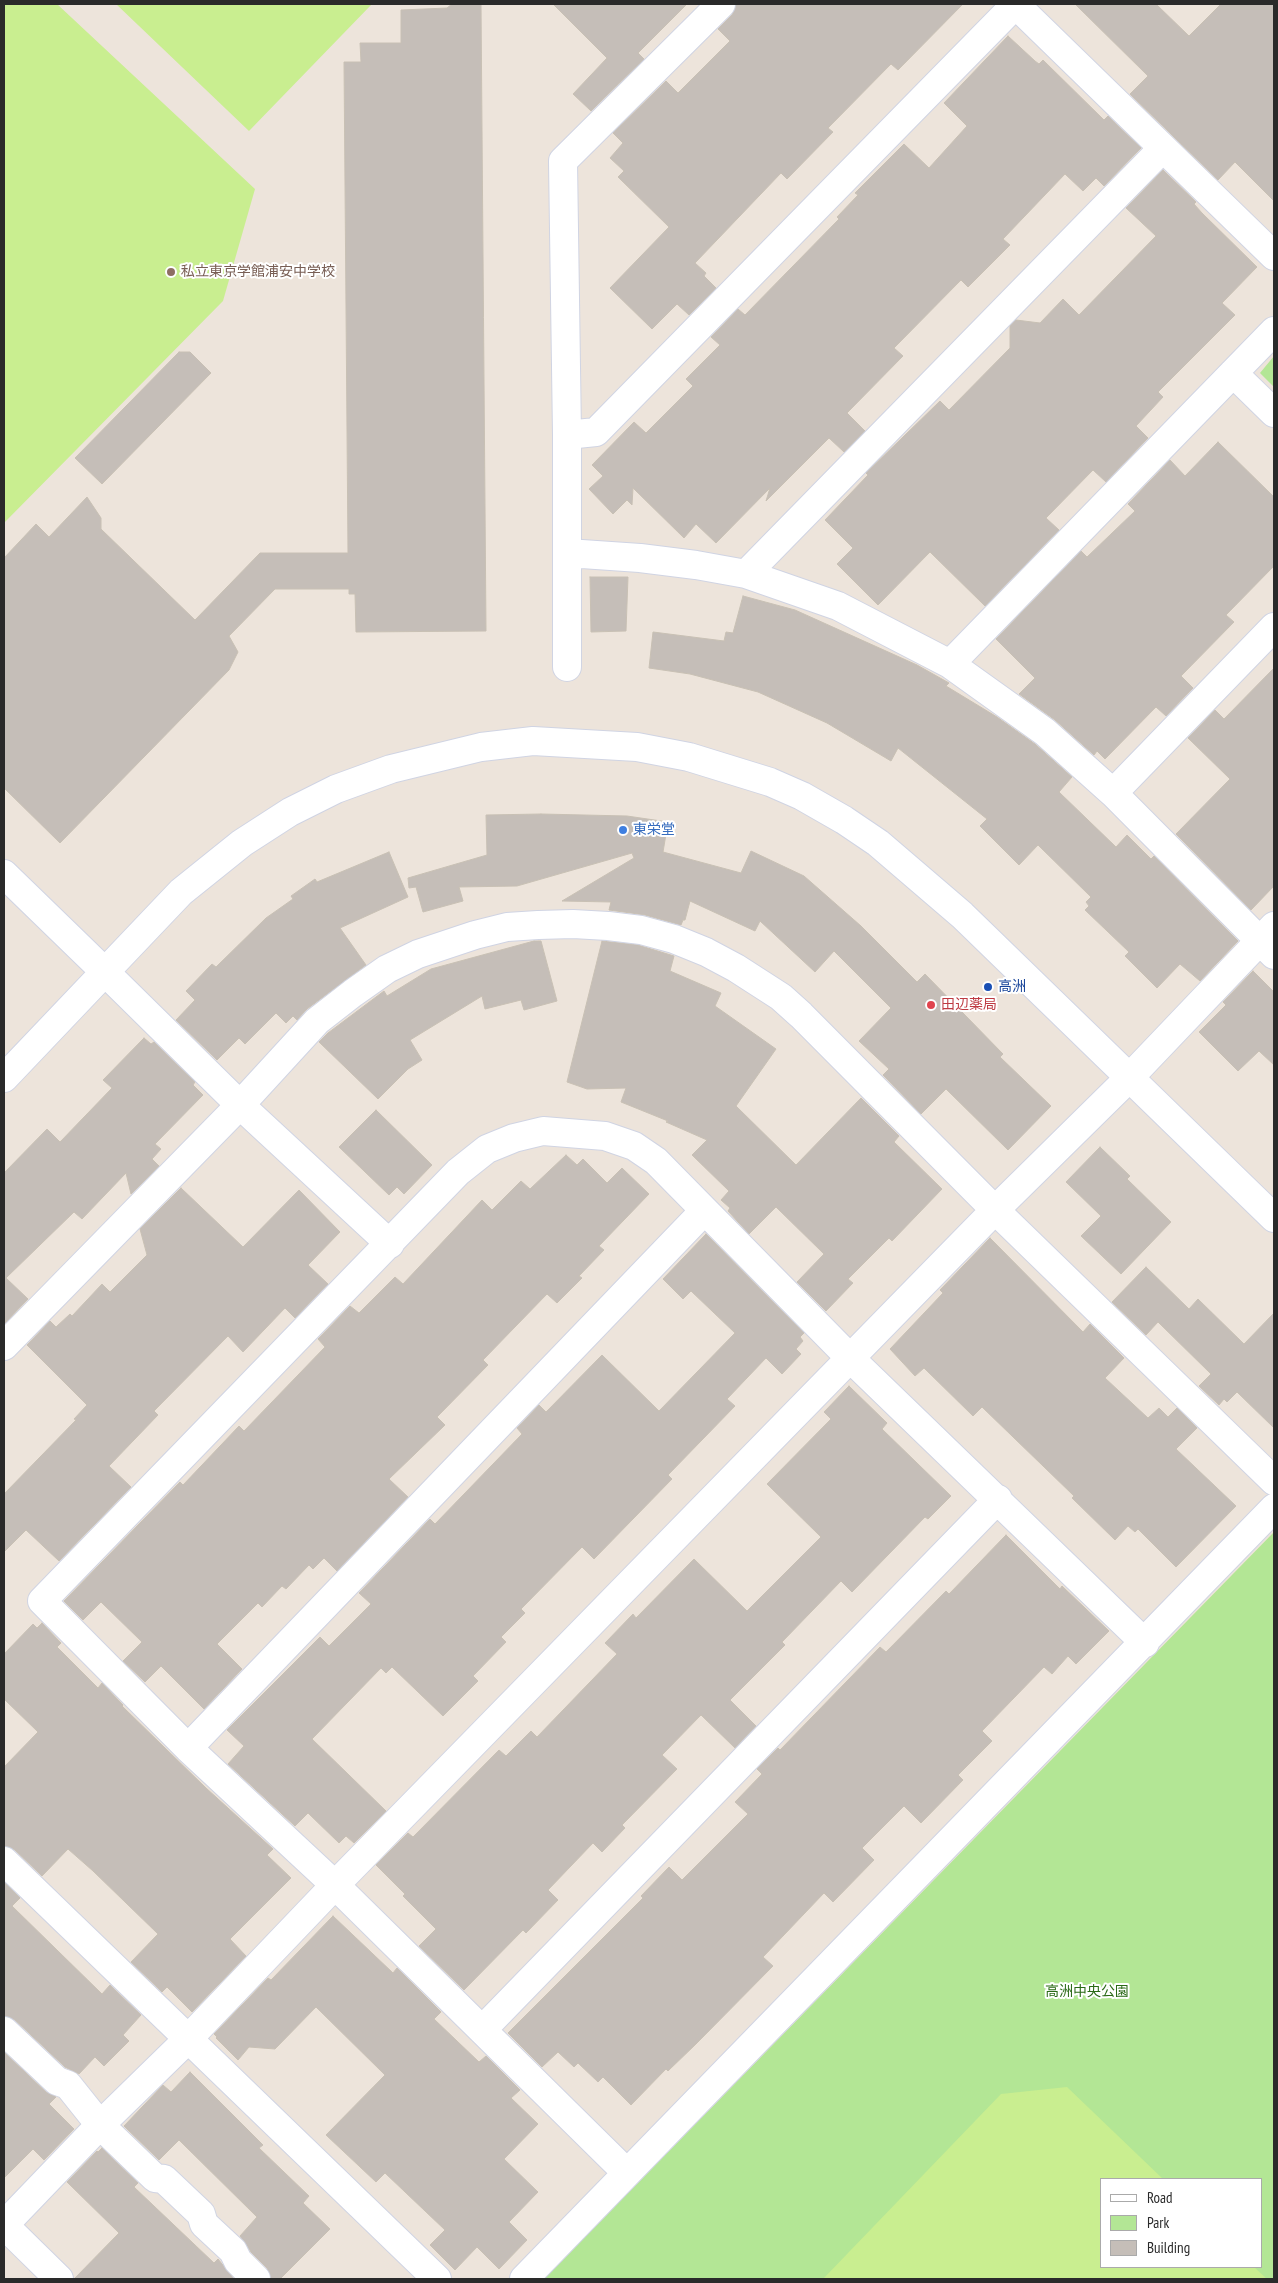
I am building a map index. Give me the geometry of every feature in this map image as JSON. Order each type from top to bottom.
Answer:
[{"type":"street","points":[[567,667],[567,435],[563,160],[721,4]]},
{"type":"street","points":[[567,435],[596,432],[1015,4],[1274,256]]},
{"type":"street","points":[[746,574],[1163,148]]},
{"type":"street","points":[[950,664],[1274,331]]},
{"type":"street","points":[[1233,373],[1274,413]]},
{"type":"street","points":[[59,2279],[4,2225],[100,2125],[187,2040],[995,1210],[1269,941],[1045,732],[950,664],[838,606],[746,574],[640,558],[567,553]]},
{"type":"street","points":[[1112,793],[1274,627]]},
{"type":"street","points":[[4,1078],[180,892],[242,842],[290,812],[336,789],[390,769],[481,747],[533,741],[637,747],[689,757],[770,782],[802,796],[844,820],[878,843],[962,915],[1274,1218]]},
{"type":"street","points":[[4,874],[240,1105],[390,1244]]},
{"type":"street","points":[[4,1346],[240,1105],[317,1021],[387,969],[418,954],[457,940],[507,928],[572,924],[641,930],[674,939],[706,952],[759,982],[801,1015],[995,1210],[1274,1481]]},
{"type":"street","points":[[627,2173],[335,1886],[188,1748],[42,1601],[458,1172],[487,1149],[514,1138],[542,1131],[606,1136],[634,1146],[656,1161],[850,1358],[1145,1643]]},
{"type":"street","points":[[188,1748],[704,1211]]},
{"type":"street","points":[[482,2029],[998,1499]]},
{"type":"street","points":[[524,2279],[1145,1643],[1274,1508]]},
{"type":"street","points":[[4,1861],[436,2279]]},
{"type":"street","points":[[4,2030],[57,2081],[68,2085],[100,2125],[155,2178],[164,2180],[201,2214],[204,2224],[233,2251],[238,2261],[256,2279]]},
{"type":"green space","points":[[4,4],[57,4],[255,189],[223,301],[4,523]]},
{"type":"green space","points":[[116,4],[372,4],[249,131]]},
{"type":"green space","points":[[1274,356],[1274,387],[1260,373]]},
{"type":"green space","name":"高洲中央公園","points":[[1274,1532],[1274,2279],[544,2279]]},
{"type":"green space","points":[[1067,2087],[1162,2178],[1100,2178],[1100,2268],[1255,2268],[1267,2279],[823,2279],[1001,2094]]},
{"type":"building","points":[[452,4],[481,4],[486,631],[356,632],[355,594],[349,594],[349,589],[275,589],[229,636],[238,652],[229,670],[60,843],[4,788],[4,558],[36,524],[49,537],[87,497],[101,518],[101,529],[195,620],[260,553],[348,553],[344,62],[361,62],[360,43],[401,43],[401,10],[447,8]]},
{"type":"building","points":[[553,4],[687,4],[638,53],[644,59],[591,111],[573,94],[607,58]]},
{"type":"building","points":[[736,4],[963,4],[898,70],[891,64],[828,128],[833,132],[787,179],[781,173],[695,263],[706,273],[704,276],[716,288],[689,315],[677,304],[652,329],[610,288],[669,227],[618,177],[624,171],[610,158],[623,143],[613,133],[666,81],[678,93],[730,41],[718,29],[732,15]]},
{"type":"building","points":[[1075,4],[1156,4],[1189,36],[1221,4],[1274,4],[1274,201],[1235,162],[1218,180],[1130,94],[1148,76]]},
{"type":"building","points":[[1008,36],[1039,64],[1043,60],[1104,120],[1108,116],[1141,148],[1104,186],[1096,178],[1083,191],[1065,174],[1003,239],[1010,245],[968,287],[961,280],[894,348],[903,356],[847,413],[865,431],[844,452],[829,438],[766,501],[770,488],[716,543],[696,524],[684,538],[633,488],[632,505],[627,500],[613,514],[589,489],[603,476],[592,465],[634,422],[646,433],[693,386],[686,379],[720,345],[711,337],[738,309],[745,315],[839,219],[837,217],[858,195],[855,193],[904,144],[929,168],[967,126],[944,103]]},
{"type":"building","points":[[1163,170],[1196,202],[1194,204],[1202,213],[1257,267],[1222,303],[1235,315],[1158,392],[1163,397],[1136,426],[1148,438],[1106,482],[1093,470],[1046,518],[1059,530],[985,606],[930,552],[878,605],[837,564],[853,548],[825,520],[868,475],[866,473],[940,401],[949,410],[1010,348],[1010,326],[1016,320],[1040,323],[1063,299],[1079,315],[1156,236],[1126,208]]},
{"type":"building","points":[[179,352],[190,352],[211,373],[102,484],[75,458]]},
{"type":"building","points":[[1218,442],[1274,497],[1274,566],[1226,615],[1234,622],[1181,676],[1193,688],[1166,716],[1156,707],[1105,759],[1097,751],[1094,755],[1055,720],[1019,694],[1035,678],[996,639],[1081,551],[1087,557],[1135,511],[1128,504],[1170,460],[1185,476]]},
{"type":"building","points":[[590,577],[628,577],[626,631],[591,632]]},
{"type":"building","points":[[743,596],[795,610],[917,665],[949,683],[946,686],[997,717],[1035,744],[1072,777],[1059,792],[1116,847],[1127,835],[1151,859],[1154,856],[1238,941],[1200,981],[1180,964],[1157,988],[1125,956],[1129,952],[1085,910],[1089,906],[1086,902],[1091,897],[1038,845],[1019,865],[980,826],[987,819],[898,748],[891,761],[827,723],[758,692],[690,674],[649,668],[653,632],[724,641],[726,632],[733,633]]},
{"type":"building","points":[[1274,668],[1274,886],[1251,910],[1176,834],[1230,779],[1188,738],[1215,710],[1224,719]]},
{"type":"building","points":[[486,815],[627,816],[668,822],[663,852],[741,873],[751,851],[804,876],[861,926],[917,982],[925,974],[1003,1054],[1000,1057],[1051,1106],[1008,1150],[946,1089],[921,1114],[883,1075],[889,1069],[859,1041],[891,1008],[834,951],[815,972],[760,921],[755,931],[690,901],[685,920],[683,920],[681,925],[645,915],[609,910],[611,902],[562,901],[634,858],[632,853],[517,886],[459,887],[463,901],[423,912],[416,887],[409,888],[408,878],[487,855]]},
{"type":"building","points":[[389,852],[408,897],[340,928],[366,965],[307,1009],[297,1020],[293,1016],[286,1023],[276,1013],[245,1044],[239,1038],[217,1060],[176,1020],[195,1000],[186,991],[212,964],[216,967],[266,918],[293,899],[291,896],[315,879],[317,882]]},
{"type":"building","points":[[534,941],[541,941],[557,1001],[524,1010],[521,1000],[485,1009],[482,996],[410,1040],[422,1060],[408,1069],[378,1099],[319,1042],[328,1033],[384,991],[387,996],[431,969]]},
{"type":"building","points":[[602,941],[638,945],[674,956],[670,971],[721,993],[715,1006],[776,1049],[736,1106],[796,1165],[861,1098],[899,1136],[894,1142],[942,1189],[892,1241],[889,1238],[848,1279],[853,1283],[826,1311],[797,1282],[824,1254],[776,1207],[749,1234],[728,1211],[730,1208],[721,1200],[729,1191],[692,1155],[707,1140],[666,1122],[668,1121],[621,1102],[626,1088],[587,1089],[567,1082]]},
{"type":"building","points":[[1253,971],[1274,992],[1274,1065],[1259,1051],[1238,1071],[1199,1032],[1226,1005],[1223,1002]]},
{"type":"building","points":[[144,1038],[151,1044],[154,1042],[195,1082],[193,1085],[203,1095],[155,1144],[161,1149],[152,1159],[159,1166],[131,1194],[126,1173],[82,1219],[74,1212],[6,1278],[28,1299],[5,1323],[4,1173],[47,1129],[60,1142],[112,1088],[103,1080]]},
{"type":"building","points":[[376,1110],[432,1165],[404,1194],[397,1187],[389,1195],[339,1147]]},
{"type":"building","points":[[1100,1147],[1130,1176],[1127,1179],[1171,1222],[1121,1274],[1081,1236],[1101,1216],[1066,1182]]},
{"type":"building","points":[[566,1155],[577,1165],[583,1159],[607,1183],[622,1168],[649,1194],[599,1246],[604,1250],[579,1276],[582,1278],[557,1303],[547,1294],[483,1360],[488,1365],[437,1417],[445,1425],[389,1479],[408,1497],[337,1571],[324,1558],[313,1569],[309,1565],[286,1589],[282,1586],[262,1607],[258,1603],[217,1644],[242,1669],[204,1709],[161,1666],[145,1682],[123,1661],[142,1642],[101,1602],[83,1620],[64,1601],[180,1482],[183,1485],[239,1426],[244,1431],[325,1347],[318,1339],[350,1306],[359,1313],[395,1277],[403,1284],[482,1200],[492,1210],[521,1181],[530,1189]]},
{"type":"building","points":[[181,1188],[243,1247],[299,1190],[340,1232],[308,1265],[328,1284],[295,1318],[285,1308],[243,1352],[228,1336],[154,1411],[158,1415],[109,1466],[131,1487],[59,1561],[26,1530],[4,1552],[4,1494],[76,1420],[74,1419],[87,1405],[27,1345],[50,1321],[56,1327],[70,1314],[72,1316],[102,1284],[110,1292],[147,1255],[140,1229]]},
{"type":"building","points":[[706,1234],[804,1333],[800,1337],[803,1341],[796,1349],[801,1354],[782,1374],[766,1358],[727,1399],[735,1406],[668,1475],[672,1479],[594,1559],[582,1547],[521,1609],[525,1613],[501,1637],[506,1642],[473,1676],[478,1681],[443,1716],[392,1667],[386,1673],[381,1668],[312,1739],[386,1811],[354,1843],[346,1836],[339,1843],[308,1813],[295,1826],[228,1764],[244,1746],[227,1730],[320,1637],[329,1646],[371,1604],[359,1593],[430,1519],[435,1524],[522,1434],[517,1428],[539,1405],[546,1412],[602,1355],[659,1411],[735,1333],[691,1291],[683,1299],[663,1279]]},
{"type":"building","points":[[990,1238],[1083,1332],[1090,1324],[1124,1358],[1105,1378],[1148,1418],[1159,1408],[1168,1417],[1177,1408],[1197,1428],[1176,1449],[1236,1506],[1176,1567],[1138,1529],[1135,1532],[1128,1526],[1115,1540],[1072,1498],[1074,1496],[982,1407],[973,1416],[924,1368],[915,1376],[890,1349],[943,1293],[940,1290]]},
{"type":"building","points":[[1146,1267],[1189,1309],[1198,1299],[1244,1344],[1274,1313],[1274,1428],[1237,1392],[1227,1402],[1224,1399],[1219,1405],[1199,1386],[1211,1374],[1158,1322],[1146,1335],[1112,1302]]},
{"type":"building","points":[[849,1386],[887,1423],[882,1429],[951,1496],[928,1519],[925,1517],[852,1592],[841,1581],[782,1642],[785,1645],[730,1700],[756,1726],[735,1748],[701,1715],[662,1755],[677,1769],[622,1825],[625,1828],[602,1852],[593,1843],[548,1890],[558,1900],[526,1933],[523,1930],[464,1990],[419,1946],[436,1929],[403,1896],[405,1894],[376,1865],[408,1833],[413,1837],[499,1750],[506,1756],[531,1731],[537,1737],[617,1654],[605,1643],[633,1614],[636,1618],[694,1559],[747,1611],[821,1537],[767,1484],[831,1419],[824,1412]]},
{"type":"building","points":[[1006,1535],[1060,1589],[1062,1586],[1109,1631],[1076,1664],[1068,1656],[1052,1674],[1044,1667],[982,1731],[992,1741],[958,1775],[963,1780],[921,1823],[904,1806],[862,1848],[874,1860],[833,1902],[824,1893],[763,1957],[773,1966],[696,2044],[668,2071],[666,2069],[631,2105],[603,2077],[598,2082],[578,2063],[574,2067],[558,2052],[542,2067],[508,2033],[643,1898],[641,1896],[669,1867],[682,1880],[748,1814],[735,1802],[762,1774],[757,1769],[778,1748],[780,1750],[880,1647],[886,1652],[946,1591],[949,1594]]},
{"type":"building","points":[[42,1623],[61,1643],[57,1647],[98,1688],[102,1683],[122,1706],[206,1788],[273,1849],[267,1855],[291,1878],[230,1939],[246,1956],[192,2012],[167,1987],[162,1992],[131,1962],[158,1934],[93,1871],[68,1849],[42,1876],[15,1850],[4,1846],[4,1767],[38,1732],[4,1699],[4,1654],[33,1624],[37,1628]]},
{"type":"building","points":[[4,1882],[20,1898],[12,1906],[102,1994],[110,1985],[141,2015],[123,2035],[129,2041],[104,2066],[95,2057],[79,2074],[65,2067],[15,2020],[4,2016]]},
{"type":"building","points":[[333,1916],[393,1973],[397,1968],[441,2012],[434,2019],[479,2062],[486,2056],[520,2090],[511,2098],[538,2124],[504,2159],[538,2192],[509,2222],[527,2240],[499,2269],[477,2247],[455,2270],[430,2245],[445,2230],[385,2173],[376,2182],[326,2135],[385,2075],[316,2007],[275,2049],[249,2047],[238,2060],[214,2034],[268,1978],[271,1980]]},
{"type":"building","points":[[4,2052],[46,2092],[56,2097],[49,2104],[74,2129],[44,2160],[33,2149],[4,2178]]},
{"type":"building","points":[[190,2072],[263,2145],[259,2148],[309,2196],[303,2203],[330,2229],[280,2279],[271,2279],[267,2268],[251,2252],[240,2236],[257,2217],[179,2140],[159,2160],[124,2126],[163,2085],[171,2092]]},
{"type":"building","points":[[102,2148],[138,2183],[134,2187],[214,2263],[218,2259],[234,2279],[74,2279],[119,2233],[67,2182]]},
{"type":"place","name":"私立東京学館浦安中学校","points":[[171,272]]},
{"type":"place","name":"東栄堂","points":[[623,830]]},
{"type":"place","name":"高洲","points":[[988,987]]},
{"type":"place","name":"田辺薬局","points":[[931,1005]]}]
